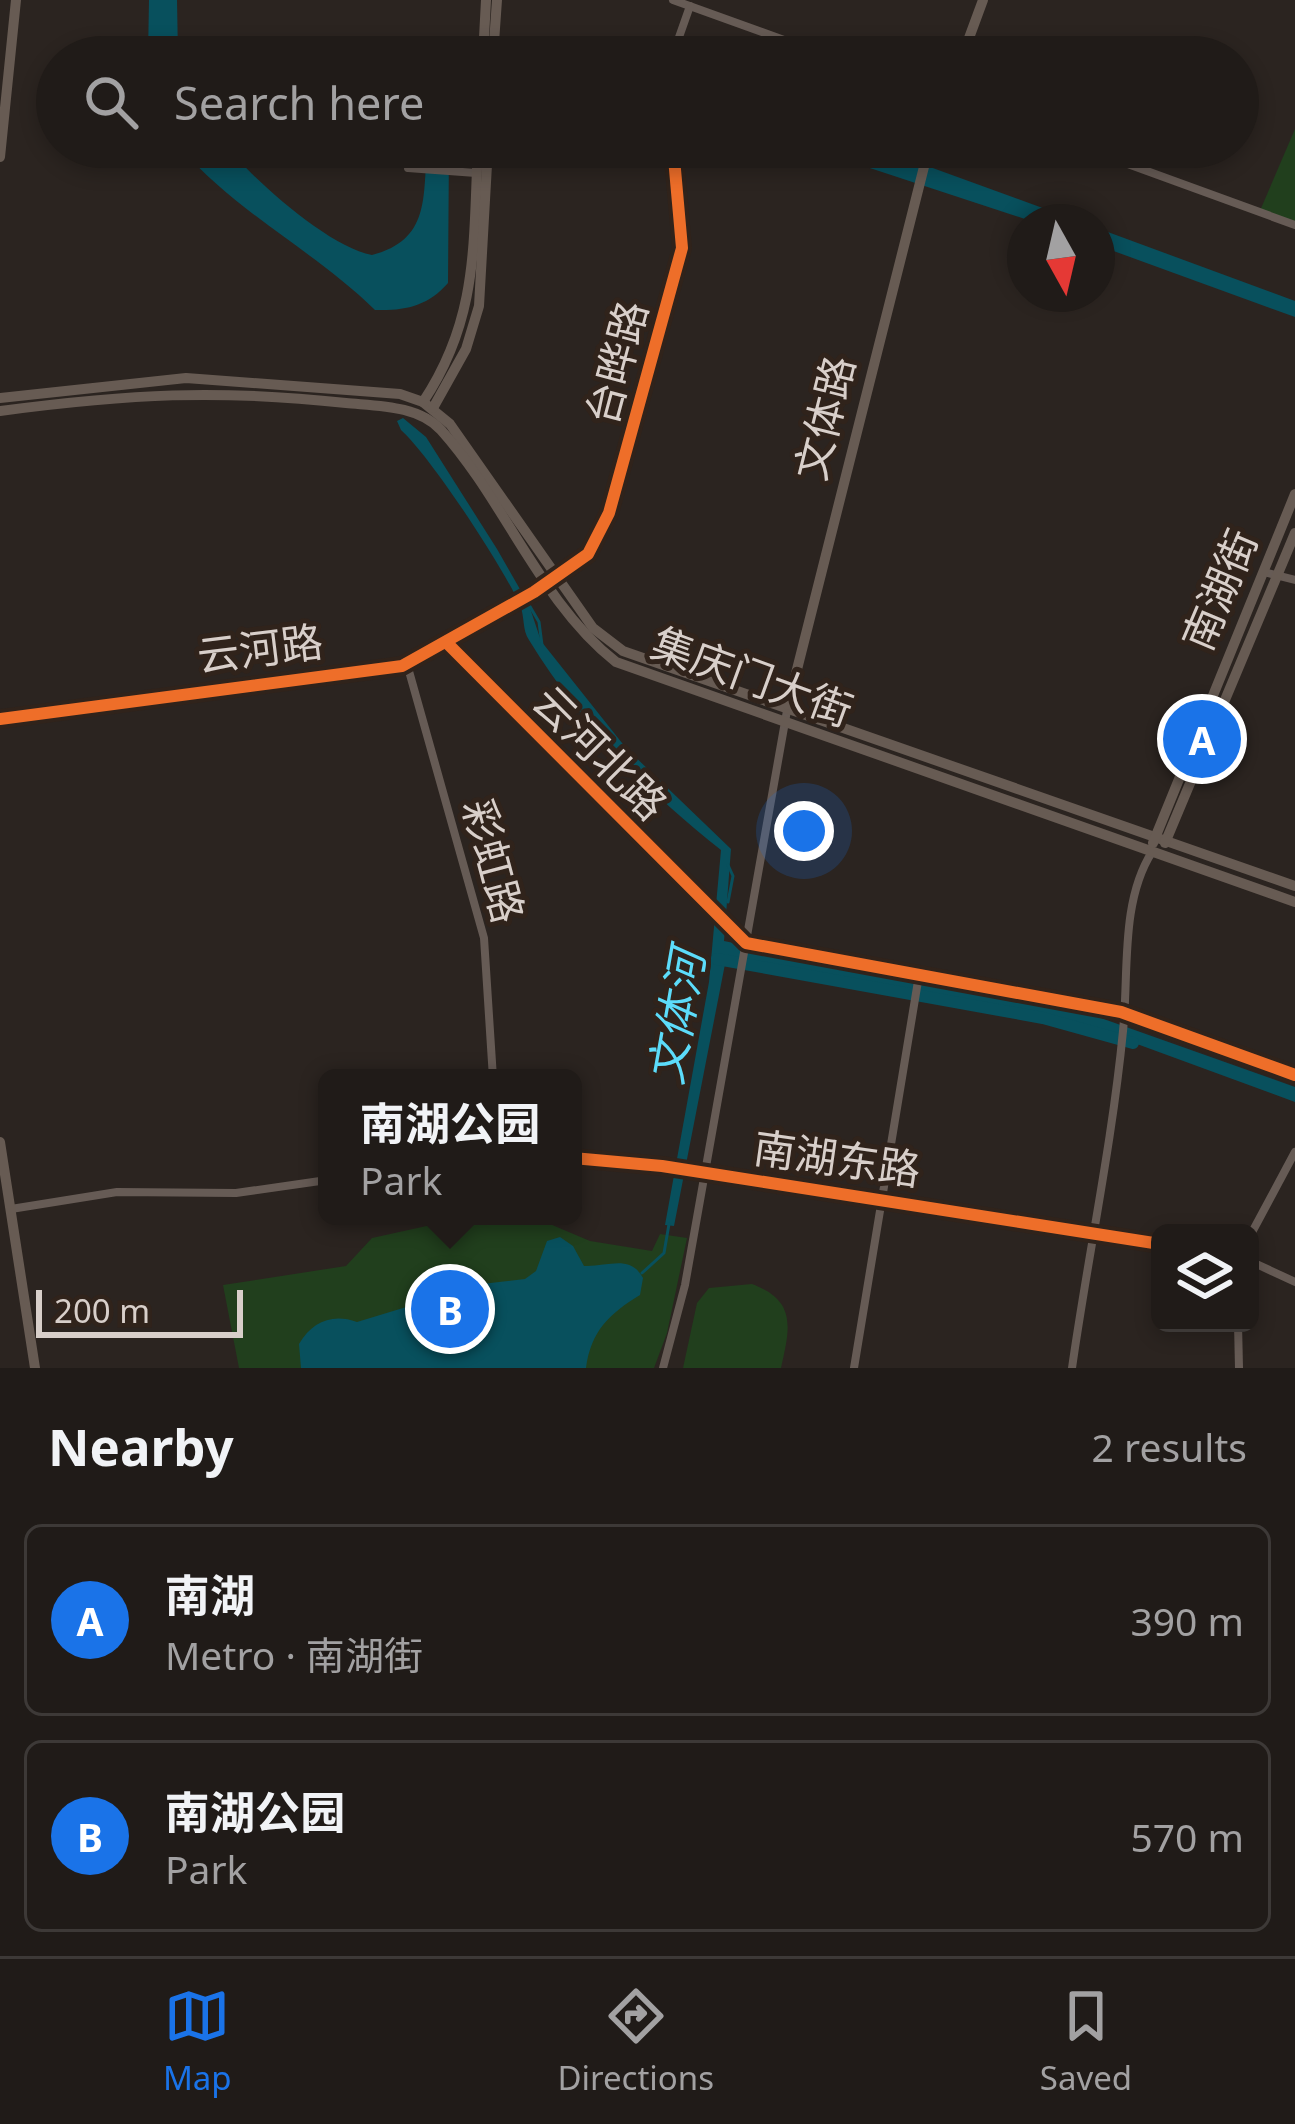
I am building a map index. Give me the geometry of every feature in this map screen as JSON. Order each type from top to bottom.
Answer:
[{"type":"main road","points":[[0,157],[16,0]]},
{"type":"main road","points":[[484,36],[486,0]]},
{"type":"main road","points":[[494,36],[496,0]]},
{"type":"main road","points":[[970,36],[983,0]]},
{"type":"main road","points":[[428,405],[469,304],[476,168]]},
{"type":"main road","points":[[428,405],[466,349],[479,306],[487,168]]},
{"type":"main road","name":"文体路","points":[[788,705],[922,168]]},
{"type":"main road","points":[[0,398],[165,379],[358,389],[400,394],[428,405]]},
{"type":"main road","name":"集庆门大街","points":[[0,411],[184,391],[407,410],[441,430],[593,628],[623,651],[1295,886]]},
{"type":"main road","name":"集庆门大街","points":[[428,405],[554,580],[584,637],[616,662],[1295,902]]},
{"type":"main road","name":"南湖街","points":[[1152,852],[1153,836],[1295,494]]},
{"type":"main road","name":"南湖街","points":[[1167,841],[1295,533]]},
{"type":"main road","points":[[1152,852],[1167,841]]},
{"type":"main road","points":[[0,1142],[35,1368]]},
{"type":"street","points":[[674,0],[773,36]]},
{"type":"street","points":[[679,36],[689,6]]},
{"type":"street","points":[[408,168],[476,173]]},
{"type":"street","name":"台晔路","points":[[534,592],[588,554],[601,536],[682,248],[675,168]]},
{"type":"street","points":[[1139,168],[1295,225]]},
{"type":"street","points":[[1264,572],[1295,580]]},
{"type":"street","name":"云河路","points":[[0,719],[407,664],[534,592]]},
{"type":"street","name":"云河北路","points":[[447,643],[746,945]]},
{"type":"street","name":"彩虹路","points":[[407,664],[484,938],[492,1069]]},
{"type":"street","points":[[663,1368],[675,1338],[788,705]]},
{"type":"street","points":[[1072,1368],[1124,1025],[1121,1012],[1142,869],[1152,852]]},
{"type":"street","points":[[746,945],[918,980],[1121,1012],[1295,1075]]},
{"type":"street","points":[[854,1368],[918,980]]},
{"type":"street","points":[[1256,1224],[1295,1152]]},
{"type":"street","name":"南湖东路","points":[[582,1160],[662,1166],[1151,1242]]},
{"type":"street","points":[[11,1210],[117,1192],[236,1192],[318,1181]]},
{"type":"street","points":[[1259,1265],[1295,1282]]},
{"type":"street","points":[[1238,1332],[1239,1368]]},
{"type":"green space","points":[[1295,129],[1295,226],[1259,213]]},
{"type":"green space","points":[[431,1225],[552,1225],[590,1241],[652,1251],[660,1234],[687,1238],[667,1333],[654,1368],[239,1368],[223,1285],[346,1266],[372,1238]]},
{"type":"green space","points":[[752,1284],[777,1299],[787,1317],[781,1368],[683,1368],[697,1303],[709,1288]]},
{"type":"water","points":[[149,0],[177,0],[178,36],[148,36]]},
{"type":"water","points":[[247,168],[335,240],[372,255],[391,248],[414,228],[423,200],[425,168],[449,168],[448,283],[415,306],[375,310],[202,170]]},
{"type":"water","points":[[870,168],[933,168],[1032,204],[1007,204],[1007,213]]},
{"type":"water","points":[[1115,235],[1295,301],[1295,317],[1115,252]]},
{"type":"water","points":[[403,418],[426,437],[497,549],[529,605],[541,641],[626,748],[731,849],[724,941],[1098,1017],[1295,1087],[1295,1102],[1077,1022],[726,959],[674,1226],[665,1225],[709,982],[721,850],[640,779],[570,699],[527,636],[520,605],[483,540],[401,430],[397,421]]},
{"type":"water","points":[[560,1237],[573,1246],[584,1266],[625,1264],[643,1278],[640,1295],[619,1309],[597,1334],[586,1368],[301,1368],[299,1344],[324,1321],[357,1322],[482,1284],[525,1279],[536,1271],[547,1241]]},
{"type":"waterway","name":"文体河","points":[[525,598],[539,622],[542,645]]},
{"type":"waterway","name":"文体河","points":[[728,865],[733,876],[728,902]]},
{"type":"waterway","points":[[717,959],[1043,1018],[1133,1043]]},
{"type":"waterway","name":"文体河","points":[[642,1273],[664,1253],[669,1224]]},
{"type":"cycle path","points":[[0,719],[402,666],[534,592],[588,554],[609,513],[682,248],[675,168]]},
{"type":"cycle path","points":[[447,643],[746,943],[1121,1012],[1295,1075]]},
{"type":"cycle path","points":[[582,1159],[662,1166],[1151,1243]]},
{"type":"place","name":"南湖","points":[[1202,739]]},
{"type":"place","name":"南湖公园","points":[[450,1309]]}]
